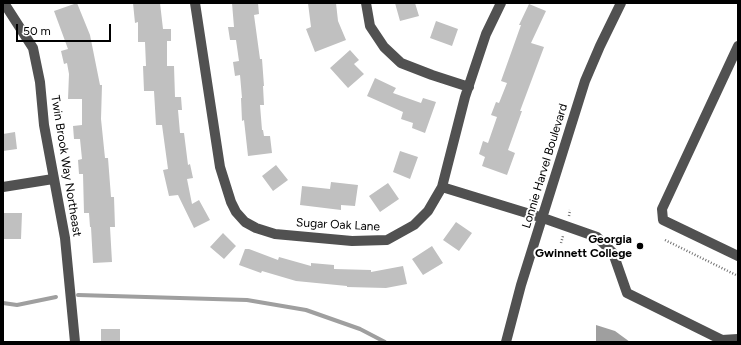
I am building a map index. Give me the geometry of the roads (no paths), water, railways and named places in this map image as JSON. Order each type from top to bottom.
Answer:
[{"type":"street","name":"Twin Brook Way Northeast","points":[[4,3],[33,48],[40,82],[44,125],[53,180],[65,238],[75,342]]},
{"type":"street","name":"Sugar Oak Lane","points":[[195,3],[220,167],[230,202],[236,212],[245,222],[256,228],[275,234],[352,241],[387,240],[414,226],[428,211],[442,187],[469,87],[486,34],[501,3]]},
{"type":"street","points":[[366,3],[370,26],[384,47],[401,63],[469,87]]},
{"type":"street","name":"Lonnie Harvel Boulevard","points":[[506,342],[521,285],[585,81],[621,3]]},
{"type":"street","points":[[738,46],[662,209],[663,220],[738,256]]},
{"type":"street","points":[[3,187],[53,180]]},
{"type":"street","points":[[442,187],[543,218],[597,237],[613,253],[627,293],[722,340],[738,339]]},
{"type":"waterway","points":[[78,295],[247,300],[306,310],[360,329],[385,342]]},
{"type":"waterway","points":[[3,303],[17,305],[56,297]]},
{"type":"place","name":"Georgia Gwinnett College","points":[[640,246]]}]
